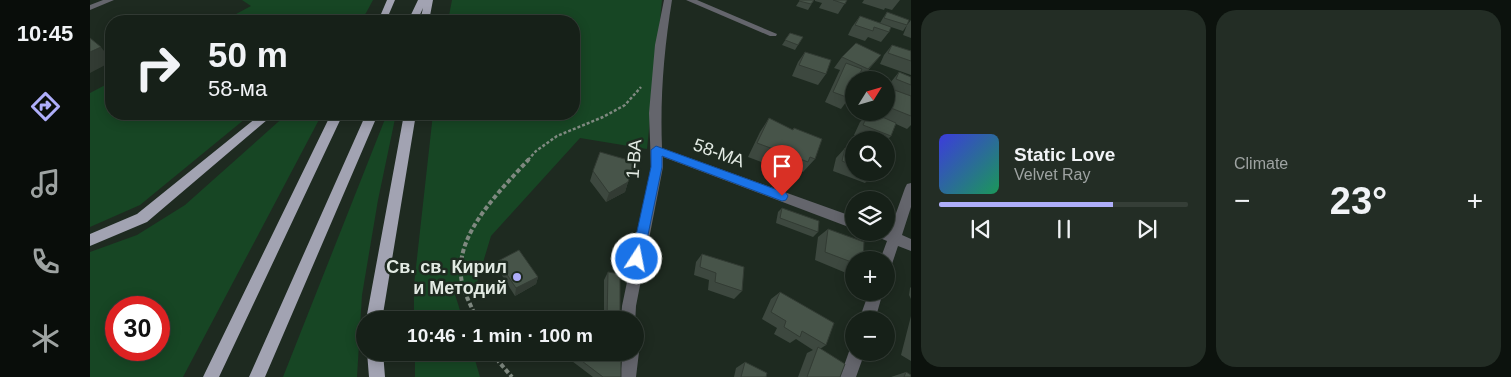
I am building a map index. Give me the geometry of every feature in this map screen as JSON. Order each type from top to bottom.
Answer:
[{"type":"main road","points":[[384,15],[391,0]]},
{"type":"main road","points":[[416,15],[422,0]]},
{"type":"main road","points":[[426,15],[429,0]]},
{"type":"main road","points":[[90,240],[142,218],[261,120]]},
{"type":"main road","points":[[210,377],[334,120]]},
{"type":"main road","points":[[257,377],[369,120]]},
{"type":"main road","points":[[376,311],[409,120]]},
{"type":"main road","points":[[376,361],[377,377]]},
{"type":"street","name":"1-ВА","points":[[628,311],[656,167],[655,113],[660,45],[668,0]]},
{"type":"street","name":"58-МА","points":[[656,150],[845,220]]},
{"type":"street","points":[[895,235],[911,188]]},
{"type":"street","points":[[895,238],[911,245]]},
{"type":"street","points":[[628,377],[630,361]]},
{"type":"street","points":[[848,377],[854,361]]},
{"type":"lane","points":[[90,8],[110,0]]},
{"type":"lane","points":[[690,0],[773,34]]},
{"type":"path","points":[[474,311],[461,278],[462,259],[479,216],[536,151],[557,136],[603,117],[625,105],[637,93],[659,63]]},
{"type":"path","points":[[498,361],[512,377]]},
{"type":"green space","points":[[242,0],[373,0],[364,15],[234,15],[251,6]]},
{"type":"green space","points":[[452,0],[662,0],[647,149],[580,138],[491,236],[475,289],[453,288],[460,311],[414,311],[414,285],[432,120],[580,120],[580,15],[449,15]]},
{"type":"green space","points":[[105,85],[105,120],[244,120],[140,205],[90,227],[90,93]]},
{"type":"green space","points":[[280,120],[319,120],[183,377],[90,377],[90,252],[137,235],[185,205]]},
{"type":"green space","points":[[385,120],[395,120],[378,200],[361,311],[356,311],[357,377],[283,377]]},
{"type":"green space","points":[[415,361],[475,361],[480,377],[415,377]]},
{"type":"building","points":[[800,0],[814,0],[811,4]]},
{"type":"building","points":[[833,0],[847,0],[845,4]]},
{"type":"building","points":[[887,12],[909,20],[907,25],[884,18]]},
{"type":"building","points":[[860,16],[891,27],[889,32],[874,27],[873,31],[855,25]]},
{"type":"building","points":[[790,33],[803,37],[798,45],[785,40]]},
{"type":"building","points":[[90,38],[101,47],[90,52]]},
{"type":"building","points":[[856,43],[881,55],[868,69],[842,57]]},
{"type":"building","points":[[892,45],[911,51],[911,61],[888,53]]},
{"type":"building","points":[[805,52],[831,60],[826,74],[799,65]]},
{"type":"building","points":[[846,63],[862,69],[861,71],[845,71],[845,96],[833,92]]},
{"type":"building","points":[[899,72],[911,77],[911,85],[896,79]]},
{"type":"building","points":[[895,90],[911,96],[911,116],[895,110]]},
{"type":"building","points":[[769,118],[793,130],[794,128],[822,139],[815,159],[810,157],[808,162],[757,143]]},
{"type":"building","points":[[865,121],[891,121],[896,123],[893,131],[878,131],[863,125]]},
{"type":"building","points":[[845,148],[845,162],[842,161]]},
{"type":"building","points":[[600,152],[635,162],[628,182],[609,193],[593,171]]},
{"type":"building","points":[[782,208],[819,221],[818,232],[780,218]]},
{"type":"building","points":[[828,229],[845,235],[845,241],[864,242],[864,251],[845,251],[845,260],[825,252]]},
{"type":"building","points":[[519,250],[538,277],[516,288],[498,261]]},
{"type":"building","points":[[702,254],[744,267],[742,291],[715,282],[716,273],[700,267]]},
{"type":"building","points":[[608,272],[620,274],[620,311],[607,311]]},
{"type":"building","points":[[780,292],[834,323],[826,345],[802,331],[800,337],[784,327],[786,321],[771,312]]},
{"type":"building","points":[[818,347],[845,364],[840,377],[807,377]]},
{"type":"building","points":[[582,361],[621,361],[621,377],[603,377]]},
{"type":"building","points":[[745,362],[767,373],[766,377],[741,377]]},
{"type":"building","points":[[906,372],[911,375],[911,377],[904,377]]},
{"type":"place","name":"Св. св. Кирил и Методий","points":[[517,277]]},
{"type":"route","points":[[637,259],[656,167],[656,150],[782,196]]}]
